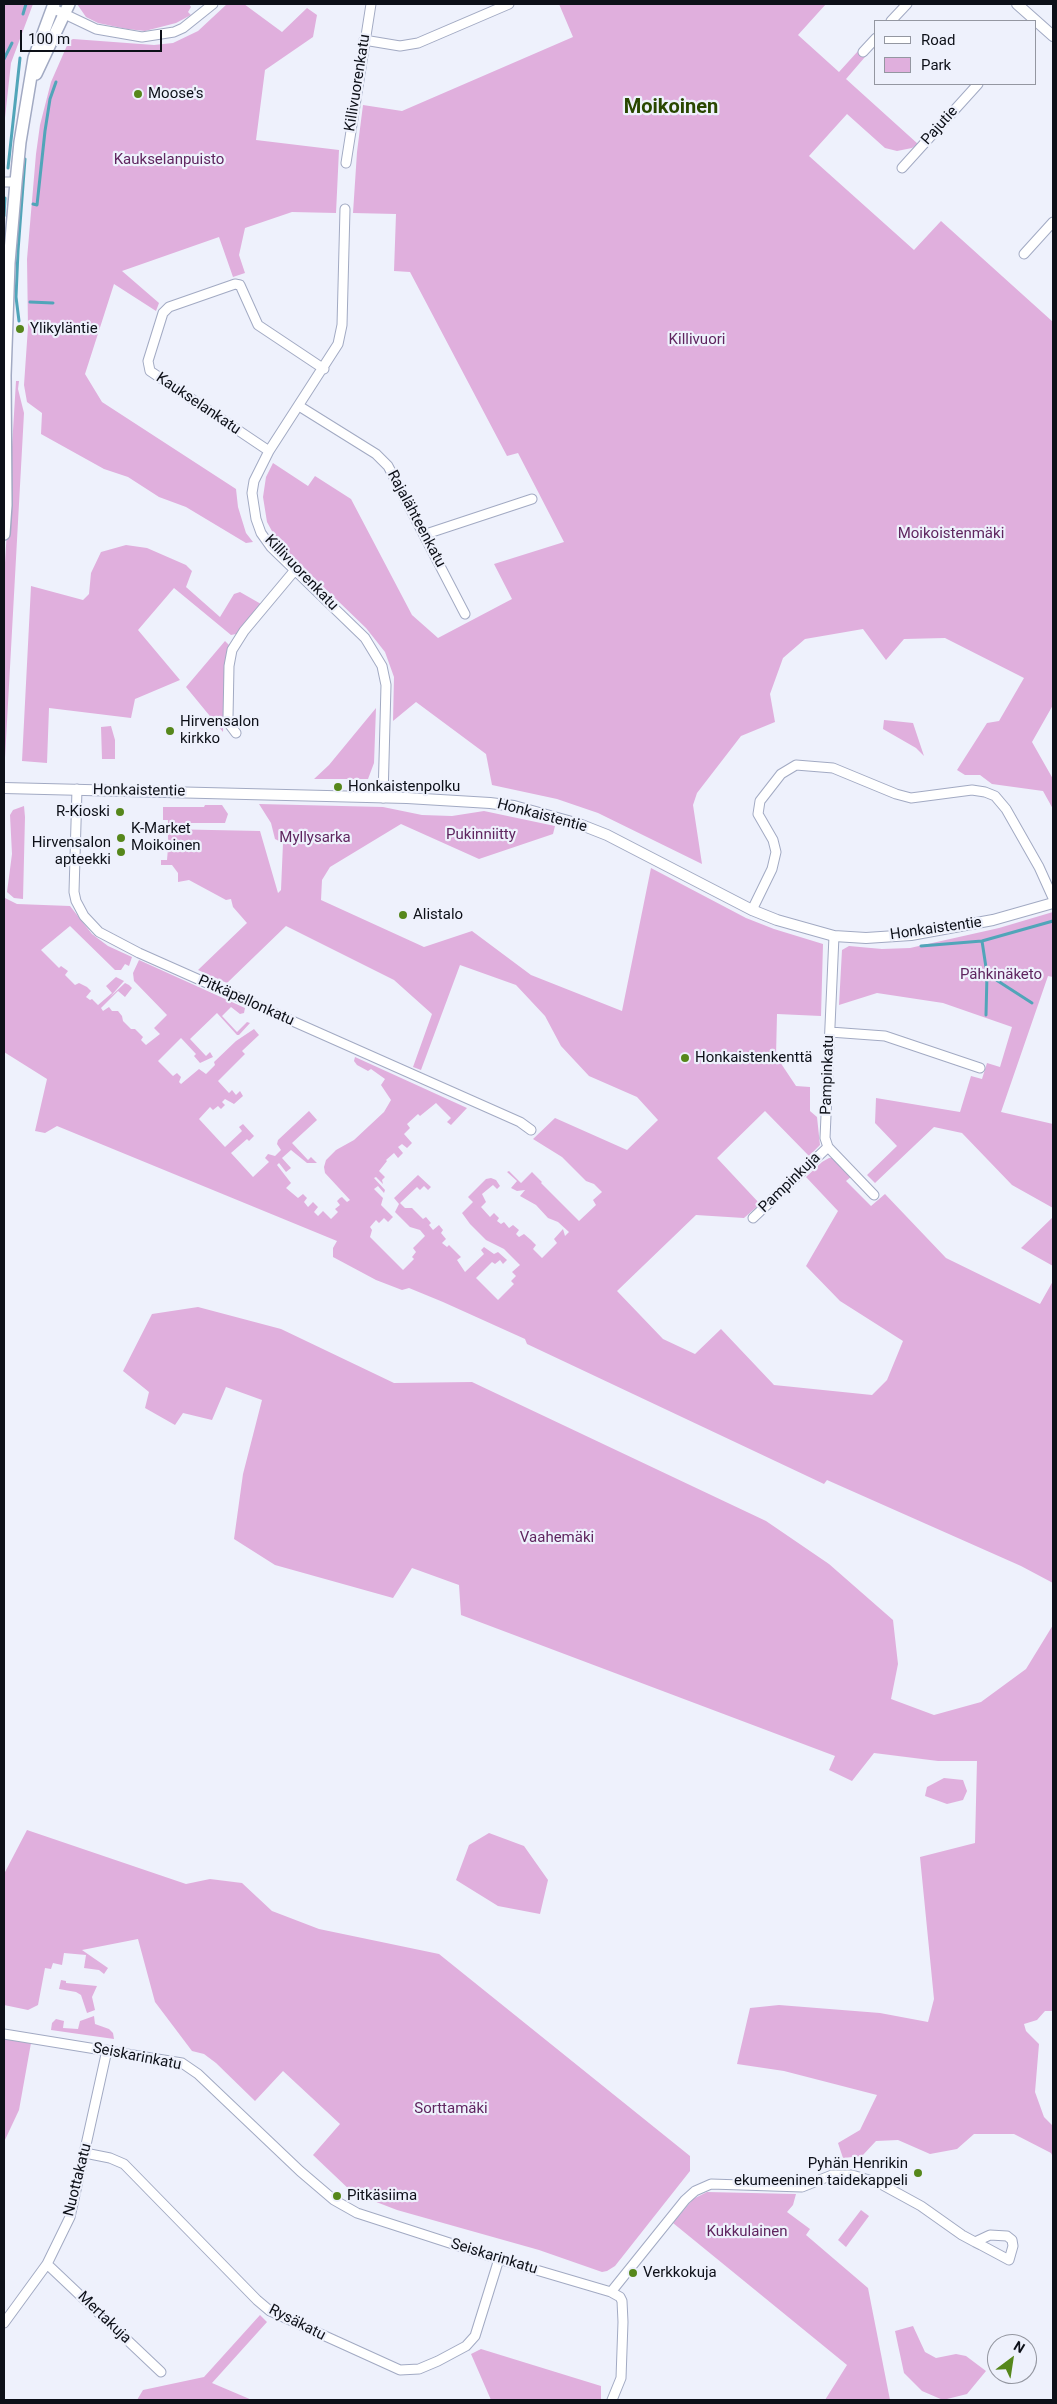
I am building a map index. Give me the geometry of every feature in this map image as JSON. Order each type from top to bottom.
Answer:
[{"type":"main road","points":[[30,88],[69,4]]},
{"type":"main road","points":[[4,534],[6,505],[4,403],[10,182],[20,142],[34,58],[53,6]]},
{"type":"street","points":[[53,6],[64,15],[96,29],[142,37],[174,32],[183,28],[213,4]]},
{"type":"street","name":"Killivuorenkatu","points":[[346,163],[371,4]]},
{"type":"street","points":[[364,40],[400,46],[418,43],[509,4]]},
{"type":"street","points":[[892,20],[907,4]]},
{"type":"street","points":[[1017,4],[1035,20]]},
{"type":"street","points":[[1037,22],[1053,36]]},
{"type":"street","points":[[863,52],[874,40]]},
{"type":"street","name":"Pajutie","points":[[902,168],[977,85]]},
{"type":"street","name":"Killivuorenkatu","points":[[345,209],[342,325],[338,344],[324,369],[269,451],[254,481],[252,493],[253,506],[262,533],[271,547],[365,638],[382,666],[386,685],[383,798]]},
{"type":"street","points":[[1024,254],[1053,222]]},
{"type":"street","name":"Kaukselankatu","points":[[269,451],[150,372],[148,361],[163,313],[177,304],[235,284],[240,285],[258,325],[324,369]]},
{"type":"street","name":"Rajalähteenkatu","points":[[300,406],[382,460],[392,472],[426,534],[465,614]]},
{"type":"street","points":[[426,534],[532,499]]},
{"type":"street","points":[[236,733],[230,725],[228,718],[229,666],[232,650],[244,630],[295,570]]},
{"type":"street","points":[[752,910],[772,869],[776,852],[773,840],[758,814],[760,801],[781,774],[796,765],[833,768],[896,794],[911,798],[972,790],[995,796],[1006,809],[1040,867],[1053,898]]},
{"type":"street","name":"Honkaistentie","points":[[4,788],[383,798],[490,803],[557,817],[607,835],[752,910],[776,920],[834,936],[866,938],[911,935],[993,920],[1053,903]]},
{"type":"street","name":"Pitkäpellonkatu","points":[[77,790],[74,892],[76,901],[84,916],[99,932],[190,976],[520,1122],[531,1130]]},
{"type":"street","name":"Pampinkatu","points":[[828,1147],[825,1138],[834,936]]},
{"type":"street","points":[[830,1032],[885,1036],[980,1068]]},
{"type":"street","points":[[828,1147],[874,1195]]},
{"type":"street","name":"Pampinkuja","points":[[753,1218],[828,1147]]},
{"type":"street","name":"Seiskarinkatu","points":[[4,2034],[175,2061],[190,2067],[300,2171],[334,2200],[357,2213],[499,2260],[611,2292]]},
{"type":"street","name":"Nuottakatu","points":[[4,2323],[47,2264],[70,2217],[107,2050]]},
{"type":"street","name":"Rysäkatu","points":[[85,2153],[110,2158],[124,2164],[270,2311],[400,2370],[418,2369],[438,2362],[466,2346],[475,2336],[499,2260]]},
{"type":"street","points":[[612,2400],[621,2378],[623,2322],[622,2301],[620,2297],[611,2292],[690,2196],[695,2191],[711,2184],[802,2187],[832,2175],[852,2175],[879,2182],[921,2206],[975,2242]]},
{"type":"street","name":"Mertakuja","points":[[47,2264],[161,2372]]},
{"type":"green space","points":[[4,4],[33,4],[11,63],[4,127]]},
{"type":"green space","points":[[77,4],[189,4],[191,7],[188,12],[191,15],[176,23],[145,31],[98,23],[86,17]]},
{"type":"green space","name":"Kaukselanpuisto","points":[[227,4],[244,4],[282,32],[307,8],[317,15],[313,37],[265,70],[256,140],[339,150],[336,213],[292,212],[245,228],[239,255],[245,273],[233,277],[219,237],[122,271],[159,303],[156,311],[114,284],[85,374],[102,402],[236,489],[238,507],[246,533],[253,542],[246,543],[186,507],[159,497],[128,477],[104,469],[41,434],[42,413],[27,402],[24,385],[28,327],[27,259],[36,154],[40,125],[51,82],[69,41],[73,39],[154,45],[173,43],[198,31]]},
{"type":"green space","name":"Killivuori","points":[[559,4],[826,4],[798,35],[839,72],[858,51],[865,57],[846,79],[918,144],[912,148],[897,151],[885,148],[847,114],[809,156],[914,250],[941,221],[1053,322],[1053,705],[1032,742],[1053,779],[1053,809],[1043,791],[992,784],[980,775],[965,775],[957,770],[987,723],[999,721],[1024,678],[945,638],[904,639],[886,660],[863,629],[805,639],[783,658],[770,694],[775,722],[741,736],[697,793],[693,805],[702,864],[598,813],[557,799],[492,785],[486,754],[416,702],[393,721],[394,677],[385,652],[366,628],[281,546],[273,533],[267,522],[263,497],[266,477],[273,463],[308,486],[315,476],[351,499],[412,615],[438,638],[512,599],[494,564],[564,542],[518,453],[507,456],[410,272],[394,271],[396,214],[353,213],[357,152],[363,105],[402,111],[573,37]]},
{"type":"green space","points":[[16,381],[19,381],[18,389],[24,413],[4,776],[4,579]]},
{"type":"green space","points":[[126,545],[147,548],[186,565],[192,571],[186,587],[220,617],[234,594],[240,592],[261,604],[236,634],[231,635],[174,588],[138,630],[180,680],[135,699],[131,718],[49,708],[47,763],[22,761],[31,586],[83,600],[89,594],[91,573],[101,552]]},
{"type":"green space","points":[[225,641],[229,645],[225,667],[223,732],[186,687]]},
{"type":"green space","points":[[376,708],[374,763],[368,779],[314,779],[329,765]]},
{"type":"green space","points":[[884,720],[913,723],[924,756],[916,748],[883,729]]},
{"type":"green space","points":[[111,726],[115,740],[115,759],[102,759],[101,727]]},
{"type":"green space","points":[[259,804],[383,807],[422,815],[452,816],[484,811],[555,826],[553,834],[479,859],[401,824],[330,867],[322,880],[321,900],[424,947],[472,931],[531,975],[622,1011],[651,868],[746,918],[823,944],[821,1016],[777,1014],[776,1056],[796,1086],[810,1087],[810,1111],[817,1117],[820,1145],[809,1156],[765,1111],[717,1158],[760,1204],[744,1218],[696,1215],[617,1291],[663,1339],[695,1354],[721,1329],[774,1385],[872,1395],[887,1380],[903,1341],[840,1301],[806,1266],[838,1211],[806,1177],[829,1158],[835,1158],[852,1176],[846,1181],[871,1206],[885,1194],[946,1258],[1040,1304],[1053,1281],[1053,1583],[1021,1566],[827,1480],[824,1484],[527,1344],[525,1339],[443,1302],[409,1288],[402,1290],[376,1280],[333,1257],[333,1248],[337,1241],[57,1126],[45,1133],[35,1131],[47,1079],[4,1052],[5,898],[17,904],[70,906],[92,934],[108,946],[132,957],[129,966],[125,964],[121,970],[115,970],[70,926],[41,950],[59,968],[61,966],[68,971],[65,975],[75,985],[79,983],[87,987],[91,991],[86,997],[90,1000],[92,999],[98,1005],[112,993],[106,986],[116,977],[124,981],[110,997],[125,983],[129,985],[132,988],[125,997],[118,991],[101,1008],[103,1011],[109,1007],[112,1011],[118,1011],[123,1021],[143,1037],[141,1040],[146,1045],[160,1034],[154,1028],[167,1015],[134,981],[133,973],[139,960],[245,1008],[244,1013],[240,1014],[231,1007],[222,1016],[237,1032],[247,1022],[250,1023],[239,1035],[217,1013],[190,1039],[206,1056],[210,1052],[213,1057],[200,1063],[194,1056],[196,1054],[181,1038],[158,1061],[173,1076],[177,1073],[181,1077],[179,1082],[181,1084],[199,1069],[206,1074],[215,1065],[214,1062],[236,1041],[254,1029],[259,1035],[242,1051],[245,1054],[218,1081],[229,1093],[232,1090],[236,1095],[240,1091],[243,1096],[234,1104],[225,1099],[222,1102],[225,1105],[221,1109],[218,1106],[213,1110],[210,1107],[199,1119],[225,1147],[242,1131],[239,1127],[243,1124],[254,1136],[249,1141],[247,1139],[231,1153],[253,1177],[269,1162],[265,1158],[268,1154],[275,1156],[281,1150],[277,1144],[278,1140],[309,1111],[317,1120],[292,1143],[308,1160],[311,1157],[317,1163],[307,1163],[291,1150],[282,1158],[291,1168],[286,1172],[279,1163],[277,1165],[291,1183],[286,1188],[298,1198],[303,1194],[307,1198],[304,1202],[308,1207],[313,1202],[318,1207],[314,1212],[318,1216],[323,1211],[331,1219],[338,1212],[335,1209],[340,1205],[337,1201],[340,1198],[342,1197],[347,1202],[350,1200],[325,1173],[326,1160],[336,1150],[354,1140],[384,1112],[391,1100],[381,1085],[385,1079],[371,1069],[368,1071],[357,1065],[354,1061],[355,1057],[467,1108],[451,1125],[447,1122],[451,1118],[436,1103],[420,1116],[418,1114],[407,1124],[410,1128],[404,1134],[412,1143],[407,1148],[402,1144],[398,1147],[403,1153],[398,1158],[394,1153],[386,1160],[379,1171],[385,1177],[382,1180],[383,1184],[376,1177],[374,1178],[385,1190],[384,1193],[378,1186],[374,1189],[383,1198],[381,1205],[393,1217],[388,1222],[384,1218],[379,1223],[376,1220],[370,1227],[372,1230],[370,1237],[403,1270],[414,1259],[412,1257],[416,1252],[413,1248],[425,1236],[420,1230],[410,1227],[395,1212],[399,1204],[394,1198],[418,1175],[431,1187],[428,1190],[424,1186],[420,1190],[417,1187],[400,1203],[405,1208],[412,1208],[423,1219],[426,1217],[431,1223],[429,1225],[433,1230],[439,1225],[443,1230],[441,1233],[446,1239],[442,1243],[447,1247],[449,1245],[461,1257],[457,1260],[465,1272],[484,1254],[481,1250],[484,1247],[494,1254],[498,1252],[507,1260],[503,1264],[500,1260],[495,1264],[492,1262],[476,1278],[498,1300],[514,1284],[511,1281],[516,1276],[512,1272],[520,1265],[504,1249],[486,1240],[470,1224],[462,1213],[473,1202],[468,1197],[486,1179],[496,1180],[500,1186],[497,1189],[493,1185],[482,1194],[486,1202],[481,1207],[490,1217],[494,1213],[499,1218],[497,1221],[501,1224],[504,1222],[509,1228],[513,1225],[519,1230],[516,1234],[519,1237],[524,1234],[536,1245],[533,1249],[542,1258],[557,1243],[554,1239],[563,1229],[565,1236],[569,1232],[558,1222],[548,1218],[536,1205],[520,1196],[525,1190],[517,1191],[511,1188],[517,1181],[507,1172],[509,1171],[521,1183],[532,1172],[579,1221],[596,1205],[593,1200],[602,1192],[594,1184],[586,1181],[562,1157],[533,1139],[555,1118],[627,1150],[658,1120],[637,1097],[589,1076],[561,1046],[545,1016],[516,985],[460,965],[421,1070],[413,1067],[432,1014],[394,980],[286,926],[227,983],[198,970],[247,923],[233,907],[231,899],[226,900],[189,880],[178,882],[178,873],[172,865],[161,865],[161,860],[167,860],[168,848],[162,847],[162,840],[168,840],[168,833],[163,832],[163,829],[260,831],[278,893],[281,890],[283,843],[275,839],[271,823]]},
{"type":"green space","points":[[205,805],[222,805],[228,814],[225,823],[168,823],[168,820],[163,820],[163,807],[204,807]]},
{"type":"green space","points":[[24,806],[23,899],[14,898],[7,892],[12,854],[10,815],[13,810]]},
{"type":"green space","name":"Pähkinäketo","points":[[1053,912],[1053,977],[1048,976],[1001,1112],[1053,1124],[1053,1208],[1012,1185],[962,1133],[934,1127],[875,1183],[867,1175],[897,1146],[875,1123],[876,1098],[960,1112],[971,1076],[982,1079],[987,1063],[1000,1067],[1012,1027],[943,1003],[877,993],[839,1005],[842,950],[849,946],[882,949],[910,948],[999,928]]},
{"type":"green space","points":[[1053,1217],[1053,1266],[1021,1248]]},
{"type":"green space","name":"Vaahemäki","points":[[198,1307],[281,1329],[394,1383],[472,1382],[766,1521],[829,1564],[893,1620],[898,1664],[891,1699],[934,1715],[981,1702],[1026,1669],[1053,1625],[1053,2011],[1045,2011],[1037,2020],[1024,2024],[1026,2031],[1039,2044],[1035,2092],[1044,2117],[1053,2126],[1053,2157],[1051,2153],[1014,2134],[974,2134],[957,2149],[930,2154],[898,2140],[876,2141],[862,2156],[843,2158],[838,2143],[860,2130],[877,2095],[784,2071],[737,2064],[750,2008],[779,2005],[880,2013],[928,2022],[934,1999],[920,1857],[975,1843],[977,1761],[938,1761],[874,1753],[852,1781],[829,1770],[835,1756],[461,1615],[459,1585],[412,1568],[393,1598],[275,1565],[234,1539],[243,1474],[262,1400],[226,1387],[212,1420],[183,1413],[175,1425],[145,1408],[149,1392],[123,1371],[152,1314]]},
{"type":"green space","points":[[944,1778],[963,1780],[967,1791],[963,1800],[947,1804],[925,1796],[927,1787]]},
{"type":"green space","name":"Sorttamäki","points":[[27,1830],[186,1884],[210,1879],[242,1883],[272,1911],[319,1929],[439,1954],[690,2156],[690,2171],[615,2266],[602,2272],[539,2250],[397,2210],[353,2193],[313,2155],[340,2124],[283,2071],[255,2101],[216,2063],[204,2054],[192,2051],[155,2002],[138,1939],[82,1950],[108,1968],[104,1974],[99,1970],[84,1968],[86,1955],[64,1953],[62,1965],[53,1963],[51,1969],[45,1968],[38,2005],[28,2010],[4,2005],[4,1874]]},
{"type":"green space","points":[[489,1833],[524,1846],[548,1880],[540,1914],[498,1906],[456,1880],[469,1845]]},
{"type":"green space","points":[[61,1980],[66,1981],[66,1983],[97,1986],[92,1997],[95,2010],[87,2013],[81,1995],[76,1992],[59,1989]]},
{"type":"green space","points":[[94,2016],[95,2024],[109,2029],[113,2033],[114,2039],[51,2030],[52,2023],[56,2019],[64,2021],[63,2028],[78,2029],[80,2021]]},
{"type":"green space","points":[[4,2038],[31,2043],[19,2110],[4,2142]]},
{"type":"green space","name":"Kukkulainen","points":[[707,2192],[796,2194],[793,2205],[787,2212],[810,2229],[806,2235],[868,2288],[890,2400],[825,2400],[847,2365],[673,2223],[693,2199]]},
{"type":"green space","points":[[861,2210],[869,2216],[846,2247],[838,2240]]},
{"type":"green space","points":[[260,2315],[267,2322],[212,2383],[252,2400],[137,2400],[143,2390],[204,2377]]},
{"type":"green space","points":[[913,2326],[925,2352],[936,2358],[956,2354],[966,2356],[986,2371],[967,2394],[943,2400],[922,2391],[904,2373],[895,2331]]},
{"type":"green space","points":[[481,2349],[601,2386],[601,2400],[491,2400],[471,2354]]},
{"type":"waterway","points":[[23,14],[26,4]]},
{"type":"waterway","points":[[4,59],[12,43]]},
{"type":"waterway","points":[[8,168],[20,58]]},
{"type":"waterway","points":[[33,204],[37,205],[45,131],[50,99],[56,82]]},
{"type":"waterway","points":[[19,321],[16,297],[25,159]]},
{"type":"waterway","points":[[4,216],[5,198]]},
{"type":"waterway","points":[[30,302],[53,303]]},
{"type":"waterway","points":[[921,946],[982,941],[1053,921]]},
{"type":"waterway","points":[[982,941],[987,974],[986,1015]]},
{"type":"waterway","points":[[987,974],[1032,1003]]},
{"type":"place","name":"Moose's","points":[[138,94]]},
{"type":"place","name":"Ylikyläntie","points":[[20,329]]},
{"type":"place","name":"Hirvensalon kirkko","points":[[170,731]]},
{"type":"place","name":"Honkaistenpolku","points":[[338,787]]},
{"type":"place","name":"R-Kioski","points":[[120,812]]},
{"type":"place","name":"K-Market Moikoinen","points":[[121,838]]},
{"type":"place","name":"Hirvensalon apteekki","points":[[121,852]]},
{"type":"place","name":"Alistalo","points":[[403,915]]},
{"type":"place","name":"Honkaistenkenttä","points":[[685,1058]]},
{"type":"place","name":"Pyhän Henrikin ekumeeninen taidekappeli","points":[[918,2173]]},
{"type":"place","name":"Pitkäsiima","points":[[337,2196]]},
{"type":"place","name":"Verkkokuja","points":[[633,2273]]},
{"type":"district","name":"Moikoinen","points":[[671,108]]},
{"type":"park label","name":"Moikoistenmäki","points":[[951,534]]},
{"type":"park label","name":"Pukinniitty","points":[[481,835]]},
{"type":"park label","name":"Myllysarka","points":[[315,838]]}]
